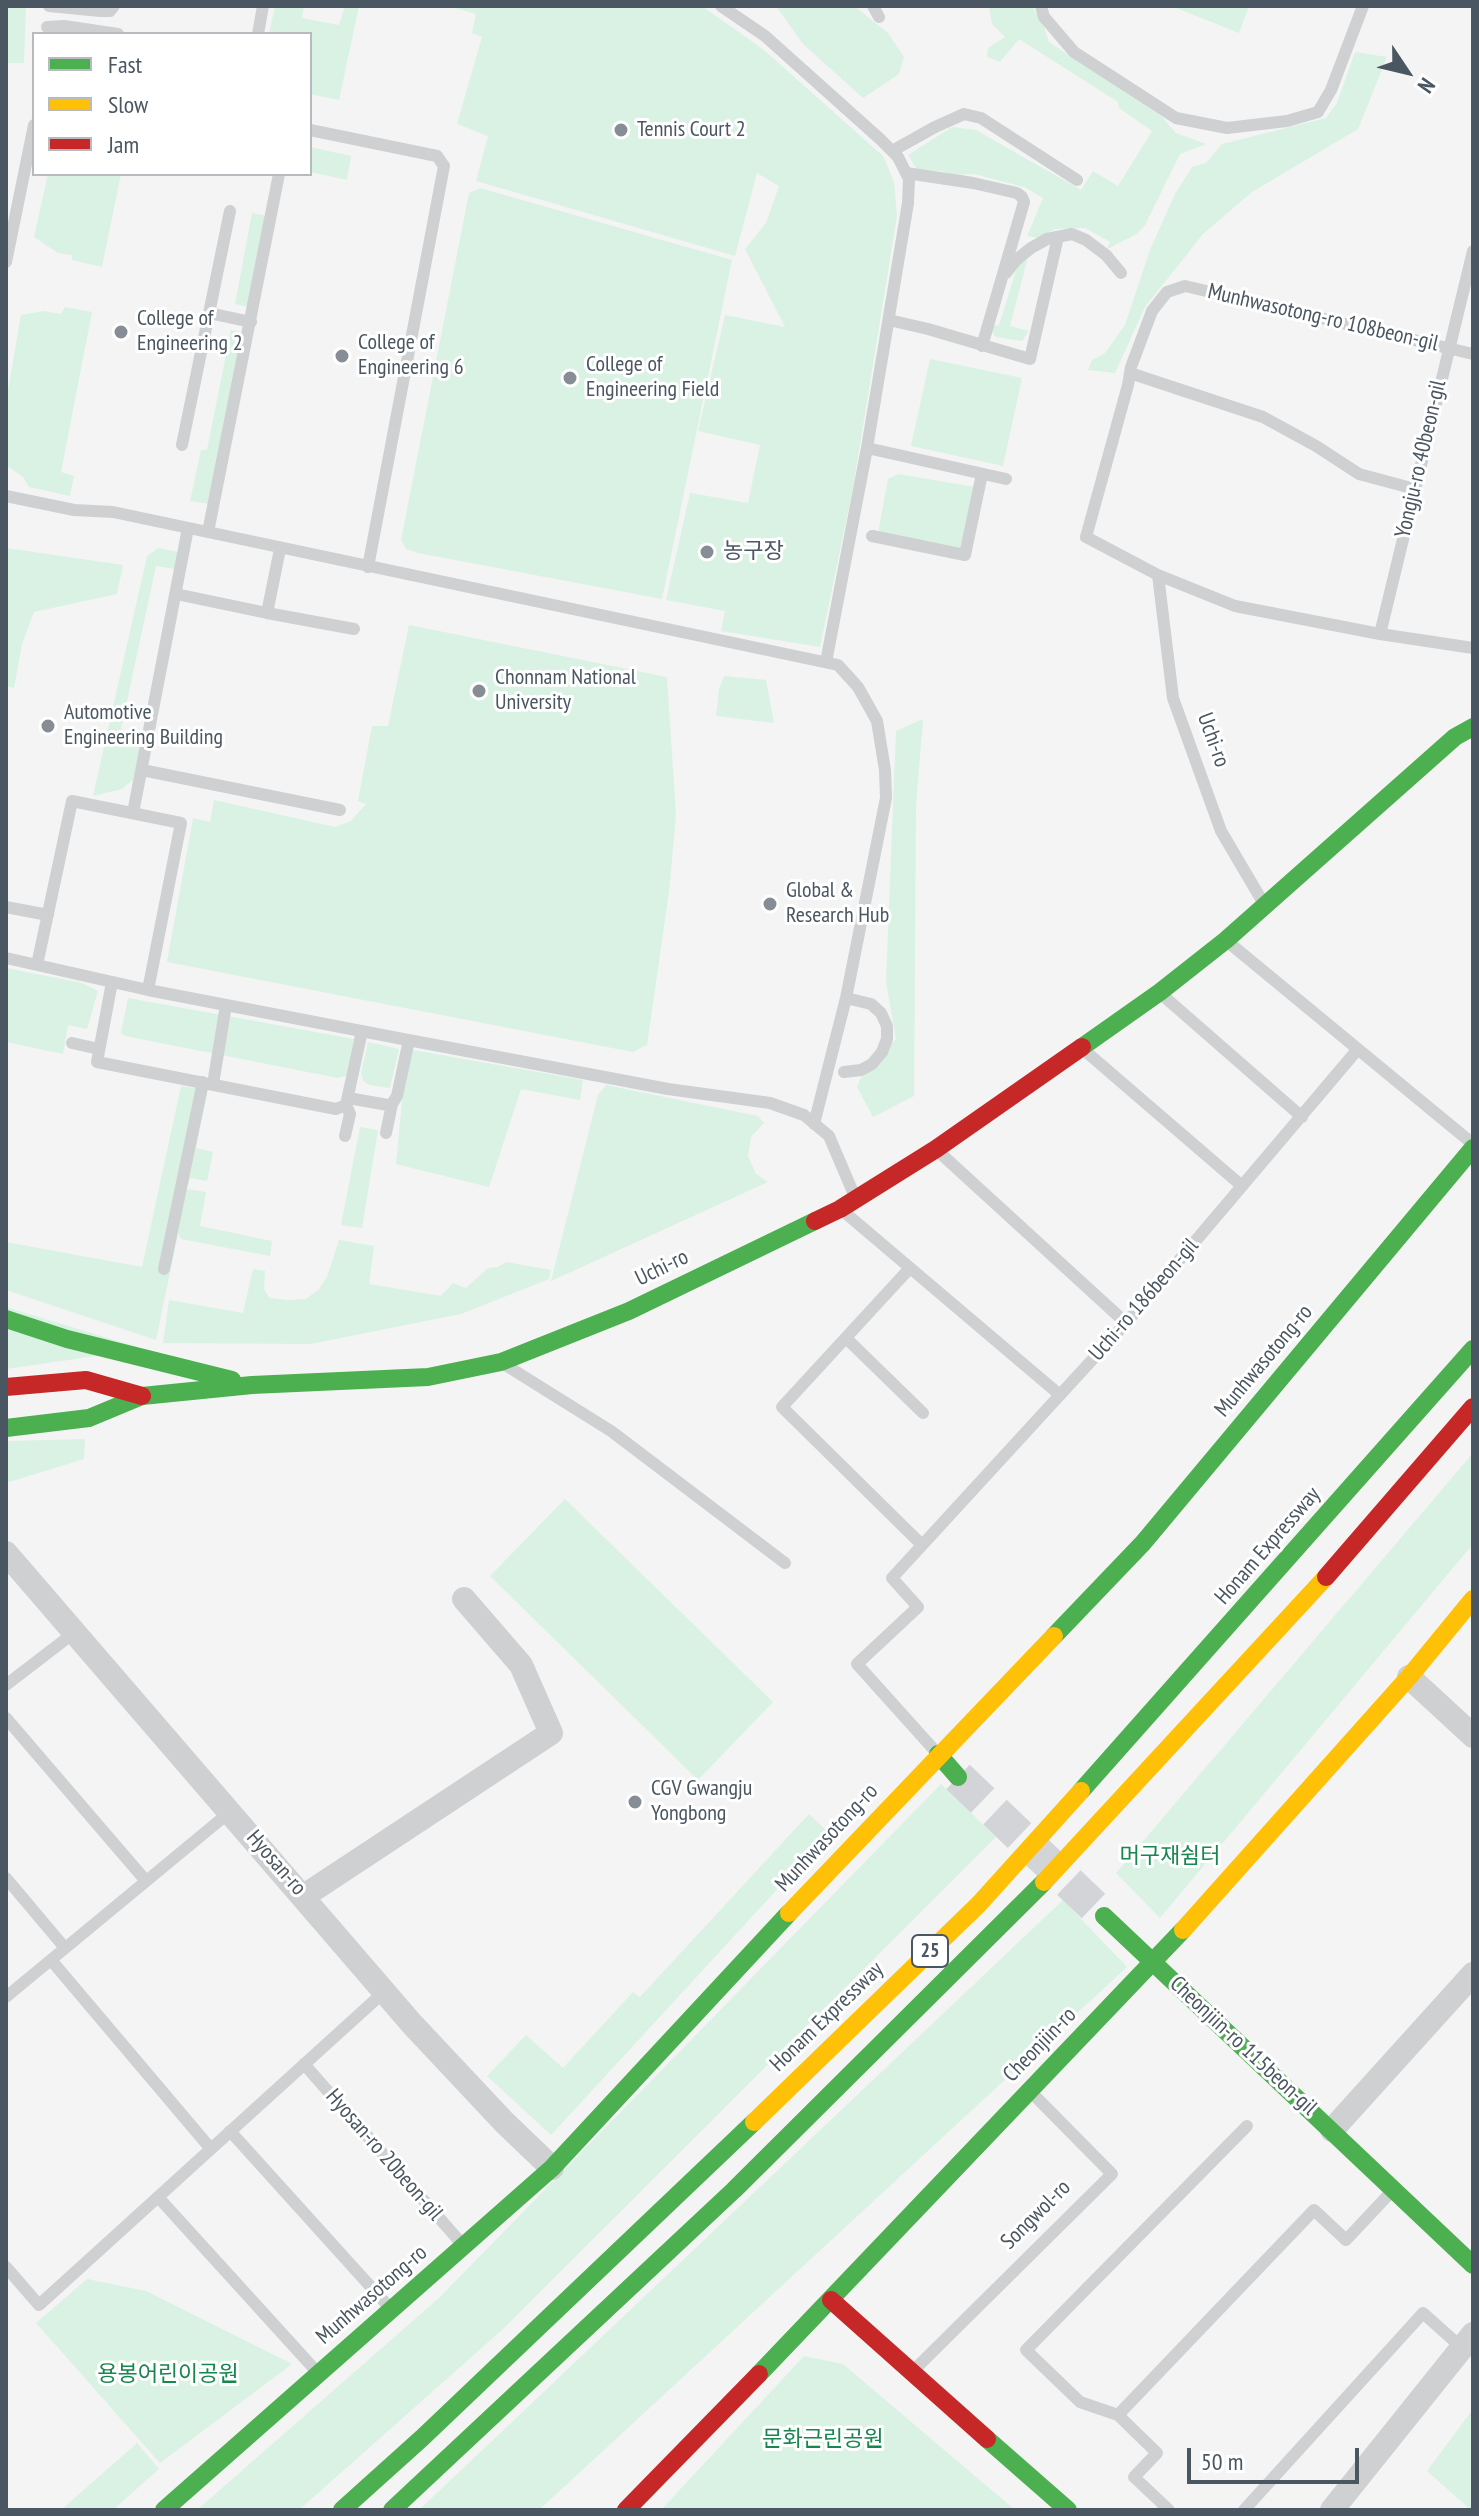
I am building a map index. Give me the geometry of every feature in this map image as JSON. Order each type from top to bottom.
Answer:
[{"type":"main road","name":"Uchi-ro","points":[[6,1428],[89,1418],[142,1396],[252,1385],[428,1377],[461,1372],[501,1362],[629,1311],[848,1204],[936,1149],[1160,992],[1266,907],[1455,737],[1473,727]]},
{"type":"main road","name":"Munhwasotong-ro","points":[[164,2510],[552,2168],[938,1754],[1143,1543],[1473,1146]]},
{"type":"main road","points":[[6,1319],[67,1339],[252,1385]]},
{"type":"main road","name":"Honam Expressway","points":[[342,2510],[580,2287],[979,1904],[1473,1349]]},
{"type":"main road","name":"Uchi-ro","points":[[6,1387],[86,1380],[142,1396]]},
{"type":"main road","name":"25","points":[[392,2510],[734,2190],[1015,1913],[1289,1619],[1473,1407]]},
{"type":"main road","name":"Cheonjiin-ro","points":[[626,2510],[1154,1962],[1409,1677],[1473,1599]]},
{"type":"main road","points":[[938,1754],[958,1777]]},
{"type":"main road","name":"Cheonjiin-ro 115beon-gil","points":[[1104,1916],[1473,2265]]},
{"type":"main road","points":[[831,2300],[1068,2510]]},
{"type":"street","name":"Hyosan-ro","points":[[6,1553],[385,1991],[486,2103],[552,2168]]},
{"type":"street","points":[[304,1896],[551,1733],[521,1665],[464,1599]]},
{"type":"street","points":[[1409,1677],[1473,1736]]},
{"type":"street","name":"Cheonjiin-ro 115beon-gil","points":[[1332,2130],[1473,1974]]},
{"type":"street","points":[[1332,2510],[1467,2340]]},
{"type":"lane","points":[[104,32],[64,26],[47,30],[48,6],[110,11],[114,6]]},
{"type":"lane","points":[[258,32],[263,6]]},
{"type":"lane","points":[[721,6],[736,11],[892,151],[909,179],[889,320],[826,662]]},
{"type":"lane","points":[[1041,6],[1044,17],[1074,52],[1176,118],[1227,128],[1287,121],[1318,112],[1331,90],[1363,6]]},
{"type":"lane","points":[[892,151],[964,114],[981,118],[1077,180]]},
{"type":"lane","points":[[312,130],[437,156],[444,166],[368,567]]},
{"type":"lane","points":[[6,262],[32,135]]},
{"type":"lane","points":[[906,173],[973,183],[1022,197],[1024,202],[982,346]]},
{"type":"lane","points":[[208,532],[279,176]]},
{"type":"lane","points":[[182,445],[230,211]]},
{"type":"lane","points":[[1001,279],[1024,254],[1047,239],[1072,234],[1106,255],[1121,273]]},
{"type":"lane","points":[[889,320],[1030,359],[1058,237]]},
{"type":"lane","name":"Yongju-ro 40beon-gil","points":[[1380,634],[1448,347],[1469,284],[1473,251]]},
{"type":"lane","name":"Munhwasotong-ro 108beon-gil","points":[[1473,354],[1185,286],[1167,292],[1152,311],[1130,373],[1086,537],[1158,575],[1235,606],[1473,648]]},
{"type":"lane","points":[[209,313],[251,322]]},
{"type":"lane","points":[[1130,373],[1263,417],[1359,474],[1415,489]]},
{"type":"lane","points":[[867,448],[1006,479]]},
{"type":"lane","points":[[872,536],[965,555],[982,474]]},
{"type":"lane","points":[[6,496],[74,510],[113,512],[838,665],[852,678],[877,721],[886,798],[846,998],[814,1124]]},
{"type":"lane","points":[[133,813],[188,528]]},
{"type":"lane","points":[[267,613],[280,549]]},
{"type":"lane","name":"Uchi-ro","points":[[1158,575],[1173,698],[1221,831],[1266,907]]},
{"type":"lane","points":[[176,594],[354,629]]},
{"type":"lane","points":[[142,770],[340,810]]},
{"type":"lane","points":[[37,965],[72,801],[181,823],[148,990]]},
{"type":"lane","points":[[6,907],[48,915]]},
{"type":"lane","points":[[1226,940],[1473,1146]]},
{"type":"lane","points":[[6,958],[148,990],[409,1040],[668,1089],[770,1103],[804,1115],[829,1136],[848,1204],[910,1268],[1060,1395]]},
{"type":"lane","points":[[112,982],[97,1062],[336,1109],[347,1101],[392,1104]]},
{"type":"lane","points":[[1160,992],[1302,1117]]},
{"type":"lane","points":[[844,1072],[861,1070],[872,1064],[882,1052],[887,1039],[887,1026],[881,1013],[871,1004],[846,998]]},
{"type":"lane","points":[[164,1269],[226,1005]]},
{"type":"lane","points":[[345,1136],[350,1114],[347,1101],[362,1031]]},
{"type":"lane","points":[[386,1133],[409,1040]]},
{"type":"lane","points":[[72,1043],[99,1049]]},
{"type":"lane","points":[[1081,1048],[1242,1186]]},
{"type":"lane","name":"Uchi-ro 186beon-gil","points":[[938,1754],[857,1664],[918,1607],[892,1578],[1126,1323],[1358,1049]]},
{"type":"lane","points":[[936,1149],[1126,1323]]},
{"type":"lane","points":[[910,1268],[782,1407],[922,1545]]},
{"type":"lane","points":[[846,1338],[923,1413]]},
{"type":"lane","points":[[501,1362],[611,1431],[785,1563]]},
{"type":"lane","points":[[6,1685],[75,1632]]},
{"type":"lane","points":[[6,1718],[146,1881]]},
{"type":"lane","points":[[6,1997],[231,1811]]},
{"type":"lane","points":[[6,1878],[65,1948]]},
{"type":"lane","points":[[51,1960],[211,2149]]},
{"type":"lane","points":[[6,2267],[39,2305],[385,1991]]},
{"type":"lane","name":"Hyosan-ro 20beon-gil","points":[[304,2064],[465,2247]]},
{"type":"lane","name":"Songwol-ro","points":[[911,2374],[1112,2174],[1029,2090]]},
{"type":"lane","points":[[1169,2510],[1134,2477],[1157,2453],[1118,2415],[1080,2402],[1026,2350],[1247,2126]]},
{"type":"lane","points":[[230,2131],[391,2310]]},
{"type":"lane","points":[[1118,2415],[1314,2210],[1346,2240],[1394,2189]]},
{"type":"lane","points":[[158,2197],[318,2373]]},
{"type":"lane","points":[[1244,2510],[1423,2313],[1467,2340]]},
{"type":"green space","points":[[6,6],[26,6],[24,63],[6,63]]},
{"type":"green space","points":[[275,6],[304,6],[302,18],[339,25],[345,6],[359,6],[339,100],[312,94],[312,32],[269,32]]},
{"type":"green space","points":[[448,6],[702,6],[764,50],[883,156],[894,182],[897,216],[853,488],[820,647],[721,631],[725,611],[666,600],[690,493],[748,503],[760,445],[698,431],[725,315],[785,327],[745,249],[766,223],[779,186],[757,173],[735,256],[476,181],[488,136],[457,124],[482,37],[472,33],[476,14]]},
{"type":"green space","points":[[776,6],[854,6],[888,33],[904,57],[899,74],[863,98],[803,44]]},
{"type":"green space","points":[[989,6],[1032,6],[1049,42],[1161,116],[1176,133],[1206,144],[1180,154],[1145,225],[1137,234],[1107,249],[1110,242],[1085,228],[1055,229],[1038,238],[1027,236],[1043,198],[1024,187],[974,174],[953,175],[917,170],[908,155],[952,127],[976,130],[1081,190],[1093,171],[1118,186],[1152,131],[1119,108],[1118,102],[1019,39],[1000,62],[987,57],[988,48],[1005,37],[992,24]]},
{"type":"green space","points":[[1171,6],[1249,6],[1239,33]]},
{"type":"green space","points":[[1355,52],[1387,57],[1358,129],[1252,192],[1203,234],[1145,307],[1115,373],[1088,370],[1092,360],[1105,353],[1125,325],[1150,250],[1175,194],[1192,167],[1206,163],[1222,144],[1326,118],[1337,103]]},
{"type":"green space","points":[[312,147],[351,156],[347,180],[312,172]]},
{"type":"green space","points":[[48,176],[121,176],[102,267],[72,260],[72,255],[58,253],[34,237]]},
{"type":"green space","name":"College of Engineering Field","points":[[480,188],[732,260],[662,599],[418,553],[406,549],[401,540],[469,193]]},
{"type":"green space","points":[[252,213],[267,216],[250,307],[235,304]]},
{"type":"green space","points":[[1023,259],[1027,261],[1010,326],[1029,331],[1022,341],[996,337],[992,326],[999,325],[1017,267]]},
{"type":"green space","points":[[65,307],[92,312],[61,472],[74,476],[70,496],[29,487],[23,477],[6,465],[6,402],[21,315],[43,311],[61,314]]},
{"type":"green space","points":[[231,330],[245,333],[210,504],[190,501],[201,450],[207,450]]},
{"type":"green space","points":[[930,359],[1022,378],[1003,466],[911,446]]},
{"type":"green space","points":[[898,474],[975,487],[963,548],[878,533],[888,479]]},
{"type":"green space","points":[[6,548],[123,565],[117,594],[34,612],[22,644],[14,688],[6,686]]},
{"type":"green space","points":[[158,548],[178,552],[175,569],[156,566],[121,729],[143,735],[133,780],[122,789],[93,796],[147,556]]},
{"type":"green space","points":[[409,625],[667,677],[676,815],[669,892],[647,1045],[633,1052],[167,962],[193,818],[210,822],[214,800],[335,827],[351,821],[366,804],[358,801],[372,726],[388,726]]},
{"type":"green space","points":[[724,676],[766,680],[774,723],[716,716]]},
{"type":"green space","points":[[923,719],[916,806],[914,1096],[873,1117],[857,1087],[861,1077],[896,1039],[886,982],[896,731]]},
{"type":"green space","points":[[6,968],[82,983],[98,991],[87,1029],[68,1025],[63,1054],[6,1042]]},
{"type":"green space","points":[[128,998],[354,1039],[346,1076],[338,1078],[125,1036],[121,1033]]},
{"type":"green space","points":[[368,1042],[399,1049],[390,1088],[363,1081],[361,1073]]},
{"type":"green space","points":[[407,1049],[583,1080],[580,1100],[521,1089],[489,1187],[396,1164]]},
{"type":"green space","points":[[606,1085],[758,1116],[764,1123],[751,1137],[748,1156],[756,1174],[768,1182],[551,1281],[598,1095]]},
{"type":"green space","points":[[181,1086],[208,1090],[196,1148],[213,1152],[207,1181],[190,1178],[187,1189],[206,1192],[200,1226],[272,1241],[270,1256],[181,1239],[178,1234],[156,1340],[6,1290],[6,1242],[142,1267]]},
{"type":"green space","points":[[360,1127],[378,1130],[362,1228],[341,1225]]},
{"type":"green space","points":[[339,1240],[374,1246],[369,1284],[441,1296],[453,1283],[466,1288],[488,1268],[506,1262],[551,1270],[549,1279],[461,1314],[311,1344],[163,1343],[169,1300],[243,1313],[253,1269],[265,1271],[264,1289],[269,1298],[306,1299],[318,1290],[327,1277]]},
{"type":"green space","points":[[6,1307],[144,1349],[6,1369]]},
{"type":"green space","points":[[85,1439],[84,1459],[6,1483],[6,1441]]},
{"type":"green space","name":"머구재쉼터","points":[[1473,1453],[1473,1544],[1160,1918],[1116,1873]]},
{"type":"green space","points":[[565,1499],[773,1702],[698,1780],[490,1576]]},
{"type":"green space","points":[[941,1784],[996,1837],[503,2329],[299,2510],[197,2510],[439,2298]]},
{"type":"green space","points":[[809,1814],[829,1833],[551,2135],[487,2076],[526,2035],[563,2068],[633,1992],[640,1997]]},
{"type":"green space","points":[[1063,1900],[1127,1967],[539,2510],[419,2510]]},
{"type":"green space","name":"용봉어린이공원","points":[[87,2279],[146,2291],[292,2364],[160,2463],[36,2323]]},
{"type":"green space","name":"문화근린공원","points":[[804,2356],[843,2364],[1015,2510],[661,2510]]},
{"type":"green space","points":[[1473,2409],[1473,2510],[1471,2510],[1427,2471]]},
{"type":"green space","points":[[137,2443],[159,2469],[113,2510],[61,2510]]},
{"type":"tunnel","points":[[958,1777],[1104,1916]]},
{"type":"traffic: fast","points":[[1082,1047],[1226,940],[1455,737],[1473,727]]},
{"type":"traffic: fast","points":[[1054,1636],[1143,1543],[1473,1148]]},
{"type":"traffic: fast","points":[[6,1428],[89,1418],[142,1396],[252,1385],[428,1377],[501,1362],[629,1311],[815,1221]]},
{"type":"traffic: fast","points":[[6,1319],[67,1339],[232,1380]]},
{"type":"traffic: fast","points":[[1081,1791],[1473,1349]]},
{"type":"traffic: fast","points":[[938,1754],[958,1777]]},
{"type":"traffic: fast","points":[[392,2510],[734,2190],[1044,1882]]},
{"type":"traffic: fast","points":[[164,2510],[552,2168],[789,1913]]},
{"type":"traffic: fast","points":[[1104,1916],[1473,2265]]},
{"type":"traffic: fast","points":[[759,2374],[1183,1930]]},
{"type":"traffic: fast","points":[[342,2510],[422,2438],[754,2122]]},
{"type":"traffic: fast","points":[[987,2439],[1068,2510]]},
{"type":"traffic: slow","points":[[1044,1882],[1326,1577]]},
{"type":"traffic: slow","points":[[1183,1930],[1409,1677],[1473,1599]]},
{"type":"traffic: slow","points":[[789,1913],[1054,1636]]},
{"type":"traffic: slow","points":[[754,2122],[979,1904],[1081,1791]]},
{"type":"traffic: jam","points":[[815,1221],[840,1209],[936,1149],[1082,1047]]},
{"type":"traffic: jam","points":[[6,1387],[86,1380],[142,1396]]},
{"type":"traffic: jam","points":[[1326,1577],[1473,1407]]},
{"type":"traffic: jam","points":[[831,2300],[987,2439]]},
{"type":"traffic: jam","points":[[626,2510],[759,2374]]},
{"type":"place","name":"Tennis Court 2","points":[[621,130]]},
{"type":"place","name":"College of Engineering 2","points":[[121,332]]},
{"type":"place","name":"College of Engineering 6","points":[[342,356]]},
{"type":"place","name":"College of Engineering Field","points":[[570,378]]},
{"type":"place","name":"농구장","points":[[707,552]]},
{"type":"place","name":"Chonnam National University","points":[[479,691]]},
{"type":"place","name":"Automotive Engineering Building","points":[[48,726]]},
{"type":"place","name":"Global & Research Hub","points":[[770,904]]},
{"type":"place","name":"CGV Gwangju Yongbong","points":[[635,1802]]}]
